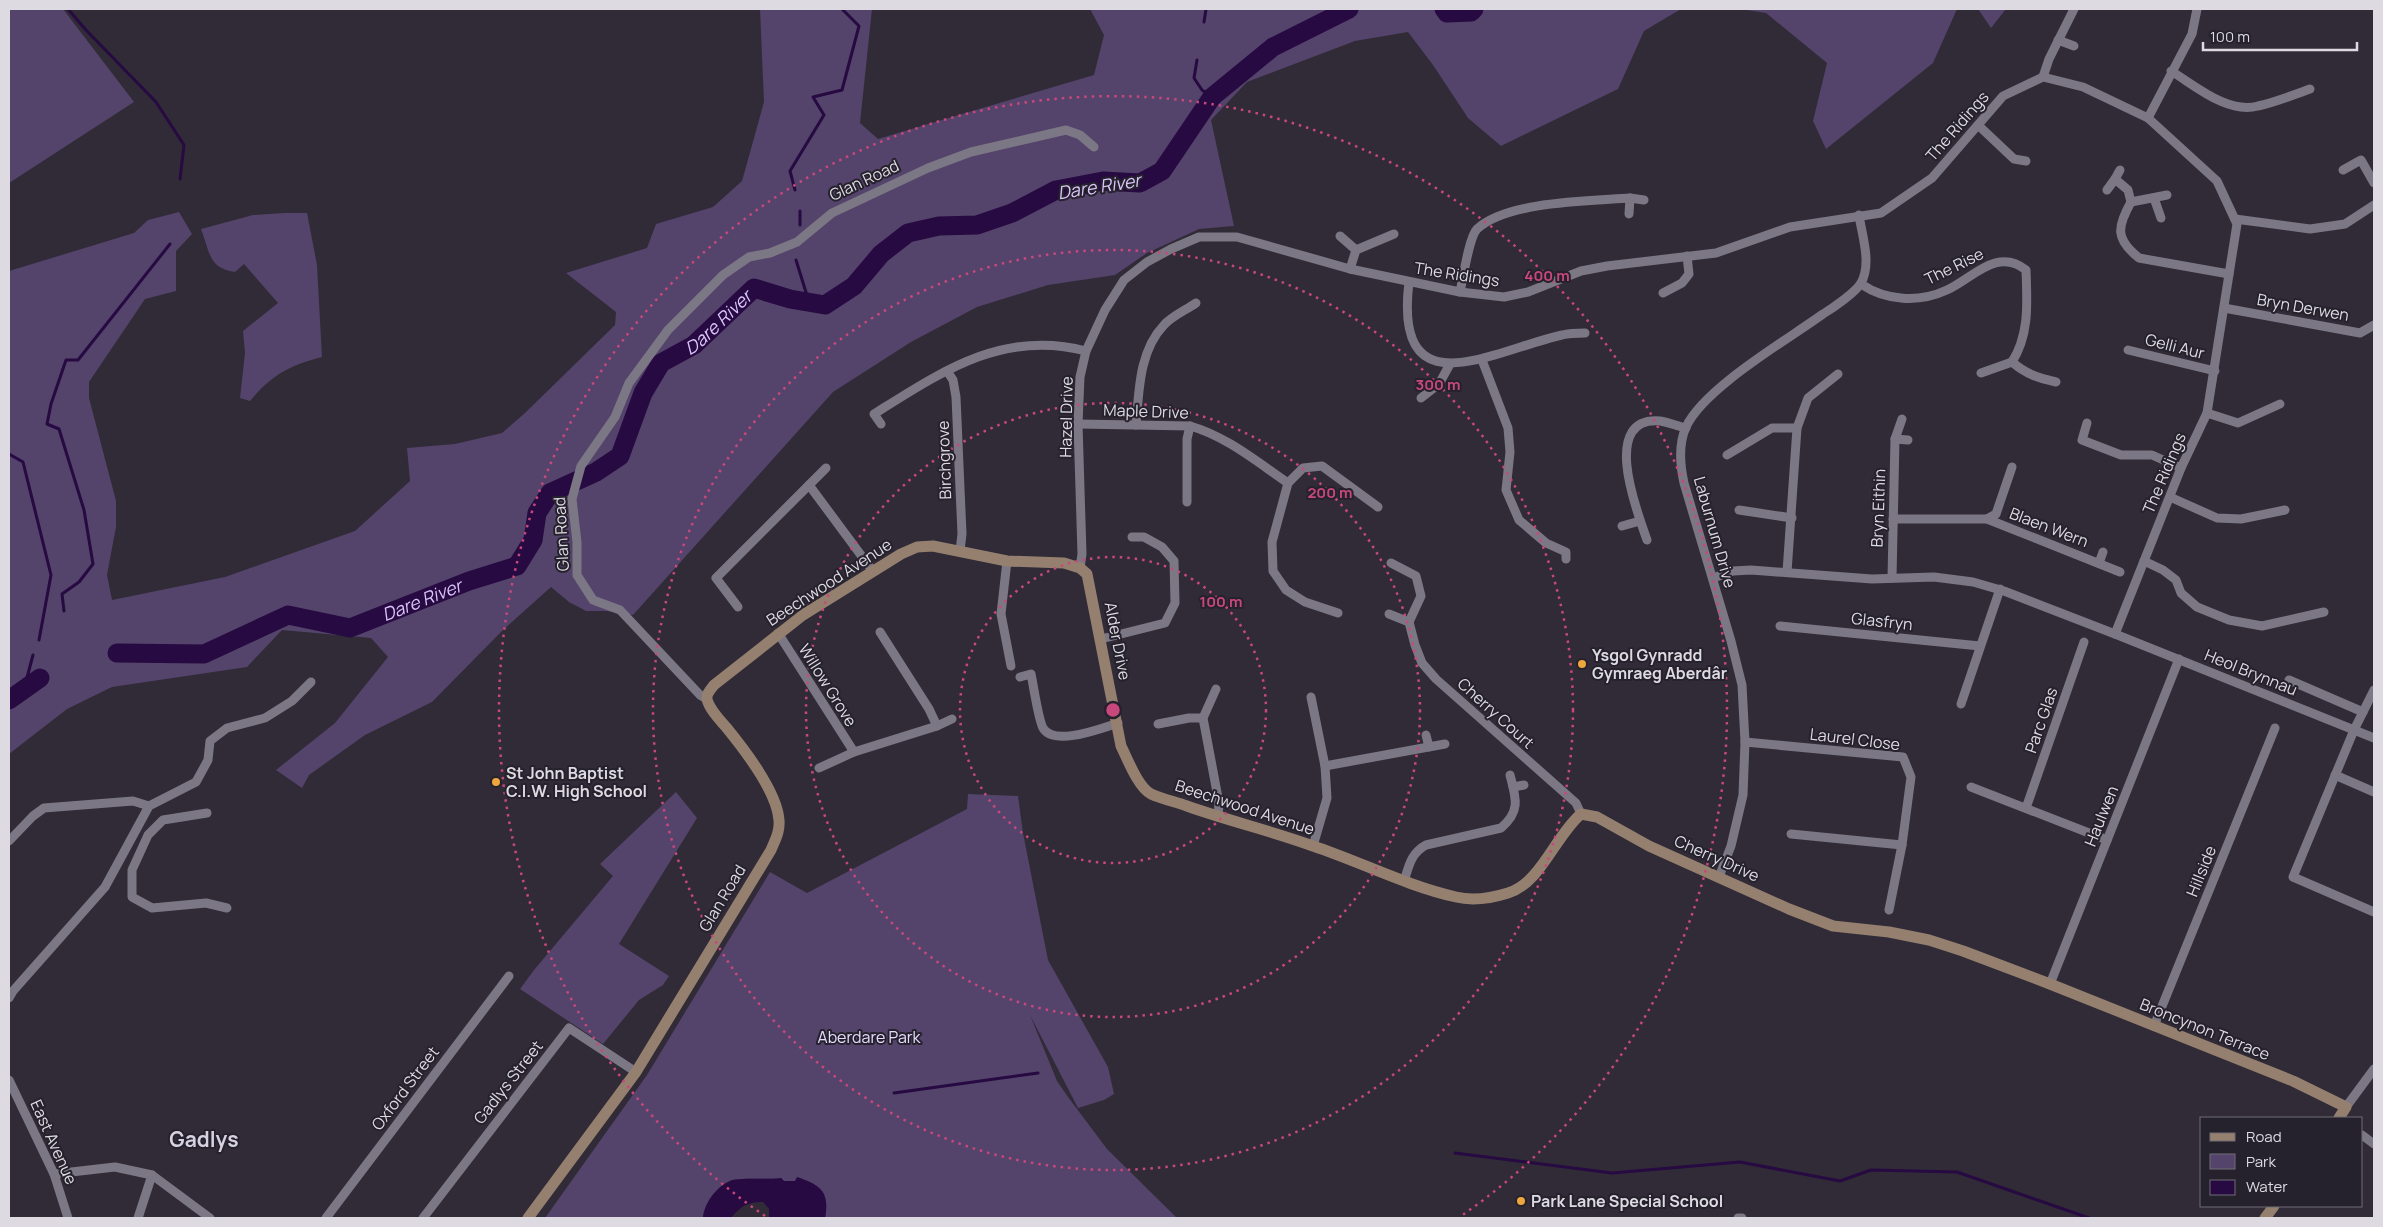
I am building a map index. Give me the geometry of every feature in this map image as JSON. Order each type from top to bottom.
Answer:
[{"type":"street","points":[[2043,77],[2058,40],[2074,9]]},
{"type":"street","points":[[2148,118],[2192,34],[2197,9]]},
{"type":"street","points":[[2058,40],[2074,46]]},
{"type":"street","points":[[2171,71],[2228,105],[2243,107],[2257,107],[2310,89]]},
{"type":"street","name":"The Ridings","points":[[1350,269],[1460,292],[1504,297],[1528,292],[1582,271],[1607,266],[1716,253],[1790,227],[1858,215],[1881,213],[1932,178],[2003,96],[2043,77],[2083,87],[2148,118],[2218,181],[2237,224],[2207,412],[2182,468],[2115,634]]},
{"type":"street","points":[[1978,126],[2014,159],[2026,161]]},
{"type":"street","name":"Glan Road","points":[[528,1218],[636,1072],[770,850],[778,833],[779,820],[772,795],[707,699],[700,695],[620,610],[593,600],[577,575],[577,542],[572,499],[581,466],[615,417],[629,383],[668,330],[723,275],[749,257],[770,253],[797,242],[832,213],[928,168],[971,152],[1066,130],[1080,135],[1094,147]]},
{"type":"street","points":[[2343,170],[2361,160],[2374,184]]},
{"type":"street","points":[[2107,190],[2120,170]]},
{"type":"street","points":[[2115,179],[2128,190],[2131,202],[2120,226],[2122,239],[2127,248],[2139,258],[2229,274]]},
{"type":"street","points":[[2131,202],[2167,194]]},
{"type":"street","points":[[1460,292],[1466,260],[1476,230],[1500,214],[1549,205],[1630,198],[1644,200]]},
{"type":"street","points":[[1629,214],[1630,198]]},
{"type":"street","points":[[2154,198],[2161,218]]},
{"type":"street","points":[[2234,219],[2310,230],[2345,224],[2374,205]]},
{"type":"street","points":[[1858,215],[1866,261],[1861,284]]},
{"type":"street","points":[[1350,269],[1356,250],[1394,234]]},
{"type":"street","points":[[1340,236],[1356,250]]},
{"type":"street","name":"Hazel Drive","points":[[1080,568],[1082,554],[1078,424],[1080,377],[1086,351],[1106,310],[1124,280],[1148,262],[1170,249],[1199,237],[1237,237],[1350,269]]},
{"type":"street","points":[[1663,293],[1682,283],[1689,274],[1688,256]]},
{"type":"street","name":"The Rise","points":[[1861,284],[1873,292],[1899,298],[1920,298],[1947,290],[1976,271],[1999,262],[2017,263],[2026,270],[2027,320],[2018,352],[2012,362]]},
{"type":"street","points":[[1409,282],[1406,310],[1418,351],[1436,361],[1456,365],[1482,360],[1563,334],[1585,333]]},
{"type":"street","name":"Laburnum Drive","points":[[1719,877],[1731,846],[1743,795],[1745,742],[1742,685],[1682,474],[1681,448],[1686,428],[1697,409],[1719,388],[1835,306],[1861,284]]},
{"type":"street","points":[[1136,425],[1142,369],[1150,346],[1164,325],[1196,304]]},
{"type":"street","name":"Bryn Derwen","points":[[2224,308],[2360,333],[2374,325]]},
{"type":"street","points":[[881,424],[874,414],[947,371],[984,353],[1047,346],[1071,347],[1086,351]]},
{"type":"street","name":"Gelli Aur","points":[[2128,350],[2214,371]]},
{"type":"street","points":[[1482,360],[1508,428],[1510,452],[1506,490],[1509,498],[1519,520],[1546,543],[1566,552],[1566,559]]},
{"type":"street","points":[[1981,373],[2012,362],[2022,371],[2035,377],[2056,382]]},
{"type":"street","points":[[1422,398],[1439,384],[1450,364]]},
{"type":"street","name":"Birchgrove","points":[[947,371],[953,380],[956,397],[962,534],[960,551]]},
{"type":"street","points":[[1787,572],[1798,428],[1808,398],[1838,374]]},
{"type":"street","points":[[2207,412],[2238,423],[2280,404]]},
{"type":"street","name":"Bryn Eithin","points":[[1892,578],[1895,439],[1902,419]]},
{"type":"street","points":[[1646,540],[1625,458],[1629,438],[1639,427],[1648,422],[1660,421],[1686,428]]},
{"type":"street","points":[[2087,423],[2082,440],[2121,455],[2152,455],[2182,468]]},
{"type":"street","name":"Maple Drive","points":[[1078,424],[1190,426],[1206,430],[1288,483]]},
{"type":"street","points":[[1187,502],[1187,439],[1190,426]]},
{"type":"street","points":[[1727,455],[1772,428],[1798,428]]},
{"type":"street","points":[[1895,439],[1908,440]]},
{"type":"street","points":[[1338,613],[1304,602],[1286,590],[1273,571],[1272,542],[1288,483],[1303,468],[1322,466],[1378,507]]},
{"type":"street","name":"Blaen Wern","points":[[1987,519],[1996,514],[2012,467]]},
{"type":"street","points":[[738,607],[716,578],[826,468]]},
{"type":"street","points":[[809,485],[872,570]]},
{"type":"street","points":[[2170,497],[2216,518],[2241,519],[2286,510]]},
{"type":"street","points":[[1739,510],[1792,518]]},
{"type":"street","name":"Blaen Wern","points":[[1893,519],[1987,519],[2120,572]]},
{"type":"street","points":[[1622,526],[1640,521]]},
{"type":"street","points":[[1101,639],[1166,623],[1176,603],[1174,561],[1162,547],[1144,537],[1132,537]]},
{"type":"street","name":"Beechwood Avenue","points":[[707,699],[714,685],[778,633],[872,570],[917,547],[933,546],[1007,561],[1064,563],[1080,568]]},
{"type":"street","name":"Blaen Wern","points":[[2099,563],[2103,552]]},
{"type":"street","points":[[1007,561],[1000,614],[1011,666]]},
{"type":"street","points":[[2144,561],[2164,570],[2176,580],[2181,593],[2198,607],[2229,620],[2262,626],[2324,612]]},
{"type":"street","points":[[1389,614],[1409,622],[1421,596],[1416,576],[1391,563]]},
{"type":"street","name":"Alder Drive","points":[[1080,568],[1090,582],[1118,723]]},
{"type":"street","name":"Heol Brynnau","points":[[1713,578],[1733,571],[1751,570],[1872,579],[1934,578],[1974,582],[2000,589],[2374,738]]},
{"type":"street","points":[[1961,704],[2000,589]]},
{"type":"street","name":"Cherry Court","points":[[1409,622],[1422,662],[1436,679],[1576,803],[1581,814]]},
{"type":"street","name":"Glasfryn","points":[[1780,626],[1980,646]]},
{"type":"street","points":[[880,632],[929,709],[937,726]]},
{"type":"street","name":"Willow Grove","points":[[778,633],[854,752]]},
{"type":"street","name":"Parc Glas","points":[[2026,808],[2084,642]]},
{"type":"street","name":"Haulwen","points":[[2050,984],[2179,659]]},
{"type":"street","points":[[1020,677],[1031,674],[1044,729],[1053,736],[1077,735],[1118,723]]},
{"type":"street","points":[[2288,680],[2363,712]]},
{"type":"street","points":[[9,841],[33,816],[44,808],[133,800],[153,803],[196,782],[208,760],[210,741],[227,728],[265,718],[292,701],[311,682]]},
{"type":"street","points":[[1216,688],[1203,718],[1218,803],[1218,817]]},
{"type":"street","points":[[2374,690],[2354,730],[2293,877],[2374,912]]},
{"type":"street","points":[[1311,697],[1325,766],[1327,798],[1313,846]]},
{"type":"street","points":[[1158,724],[1189,718],[1203,718]]},
{"type":"street","name":"Willow Grove","points":[[819,768],[854,752],[937,726],[952,719]]},
{"type":"street","name":"Beechwood Avenue","points":[[1118,723],[1121,746],[1134,773],[1150,793],[1218,817],[1313,846],[1404,881]]},
{"type":"street","name":"Hillside","points":[[2154,1026],[2275,728]]},
{"type":"street","points":[[1426,735],[1429,747]]},
{"type":"street","name":"Laurel Close","points":[[1745,742],[1903,757],[1911,777],[1902,845],[1889,910]]},
{"type":"street","points":[[1325,766],[1445,744]]},
{"type":"street","points":[[1510,775],[1516,811],[1511,820],[1495,830],[1426,845],[1418,849],[1414,853],[1404,881],[1457,897],[1478,899],[1522,888],[1535,874],[1570,824],[1581,814]]},
{"type":"street","points":[[2335,775],[2374,792]]},
{"type":"street","points":[[1513,787],[1524,785]]},
{"type":"street","points":[[1970,787],[2107,840]]},
{"type":"street","points":[[9,998],[13,990],[105,887],[153,803]]},
{"type":"street","points":[[207,813],[163,820],[148,836],[132,870],[132,897],[152,908],[206,903],[227,908]]},
{"type":"street","name":"Cherry Drive","points":[[1581,814],[1597,816],[1649,846],[1833,926],[1889,932],[1929,940],[2050,984]]},
{"type":"street","points":[[1792,834],[1902,845]]},
{"type":"street","points":[[120,863],[135,864]]},
{"type":"street","name":"Oxford Street","points":[[326,1218],[509,976]]},
{"type":"street","name":"Broncynon Terrace","points":[[2050,984],[2293,1081],[2346,1107]]},
{"type":"street","name":"Gadlys Street","points":[[422,1218],[569,1028],[636,1072]]},
{"type":"street","points":[[2341,1117],[2374,1069]]},
{"type":"street","name":"East Avenue","points":[[9,1080],[54,1174],[68,1218]]},
{"type":"street","points":[[2363,1135],[2374,1144]]},
{"type":"street","points":[[54,1174],[115,1167],[152,1175],[210,1218]]},
{"type":"street","points":[[138,1218],[152,1175]]},
{"type":"street","points":[[2265,1218],[2273,1207]]},
{"type":"green space","points":[[9,9],[63,9],[134,102],[9,183]]},
{"type":"green space","points":[[760,9],[872,9],[860,123],[878,139],[1094,75],[1104,35],[1090,9],[1681,9],[1644,31],[1618,89],[1501,146],[1468,118],[1433,65],[1408,32],[1355,41],[1247,82],[1211,120],[1234,226],[1199,229],[1147,253],[1115,275],[1048,285],[977,307],[911,342],[833,392],[633,615],[606,611],[586,611],[569,602],[551,587],[503,630],[432,702],[365,735],[309,775],[302,788],[276,770],[335,723],[388,657],[371,638],[282,630],[247,667],[112,687],[67,709],[9,754],[9,271],[134,233],[148,220],[179,212],[192,234],[176,251],[176,291],[145,299],[89,382],[89,398],[116,501],[116,527],[107,575],[112,600],[225,577],[355,531],[410,481],[407,448],[455,444],[502,433],[615,325],[616,312],[566,273],[647,248],[656,224],[713,207],[742,181],[764,102]]},
{"type":"green space","points":[[1740,9],[1957,9],[1933,63],[1826,149],[1813,121],[1827,63],[1766,13]]},
{"type":"green space","points":[[1978,9],[2006,9],[1991,28]]},
{"type":"green space","points":[[307,213],[317,265],[322,357],[290,368],[273,378],[250,401],[240,398],[245,353],[243,331],[278,303],[244,264],[235,272],[226,270],[215,263],[211,258],[201,229],[253,215]]},
{"type":"green space","points":[[676,792],[697,818],[619,944],[669,976],[663,985],[639,1000],[603,1044],[520,989],[613,876],[600,864]]},
{"type":"green space","name":"Aberdare Park","points":[[968,794],[1018,796],[1023,833],[1048,960],[1108,1067],[1114,1094],[1104,1100],[1078,1108],[1030,1015],[1057,1081],[1107,1149],[1177,1218],[825,1218],[826,1211],[795,1181],[784,1181],[781,1178],[730,1181],[720,1187],[712,1196],[703,1218],[545,1218],[647,1075],[770,872],[807,893],[967,809]]},
{"type":"water","points":[[797,1177],[812,1183],[822,1191],[826,1202],[825,1218],[769,1218],[769,1209],[763,1202],[745,1205],[731,1218],[703,1218],[706,1207],[712,1197],[720,1187],[730,1181],[781,1178],[784,1181],[795,1181]]},
{"type":"waterway","points":[[68,9],[156,102],[184,145],[180,179]]},
{"type":"waterway","points":[[795,190],[790,171],[824,115],[813,97],[842,90],[859,26],[842,9]]},
{"type":"waterway","points":[[1204,22],[1206,9]]},
{"type":"waterway","name":"Dare River","points":[[117,653],[204,654],[288,615],[350,628],[469,581],[517,566],[533,540],[537,513],[550,493],[596,472],[620,456],[643,393],[661,363],[694,345],[754,288],[790,299],[825,305],[854,286],[881,254],[908,233],[939,226],[977,225],[1012,213],[1056,190],[1103,181],[1140,183],[1162,171],[1212,97],[1273,47],[1349,9]]},
{"type":"waterway","name":"Dare River","points":[[1444,9],[1447,13],[1471,12],[1474,9]]},
{"type":"waterway","points":[[1197,60],[1194,78],[1202,90],[1212,97]]},
{"type":"waterway","points":[[800,211],[800,225]]},
{"type":"waterway","points":[[64,611],[62,594],[79,582],[93,564],[84,510],[59,429],[47,424],[51,404],[66,360],[78,360],[170,244]]},
{"type":"waterway","points":[[796,260],[809,302]]},
{"type":"waterway","points":[[9,454],[23,462],[51,575],[39,640]]},
{"type":"waterway","points":[[24,689],[33,655]]},
{"type":"waterway","name":"Dare River","points":[[9,700],[40,678]]},
{"type":"waterway","points":[[894,1093],[1038,1073]]},
{"type":"waterway","points":[[1455,1153],[1612,1173],[1740,1162],[1840,1181],[1871,1170],[1957,1172],[2089,1218]]},
{"type":"place","name":"Ysgol Gynradd Gymraeg Aberdâr","points":[[1582,664]]},
{"type":"place","name":"St John Baptist C.I.W. High School","points":[[496,782]]},
{"type":"place","name":"Park Lane Special School","points":[[1521,1201]]},
{"type":"district","name":"Gadlys","points":[[204,1139]]}]
